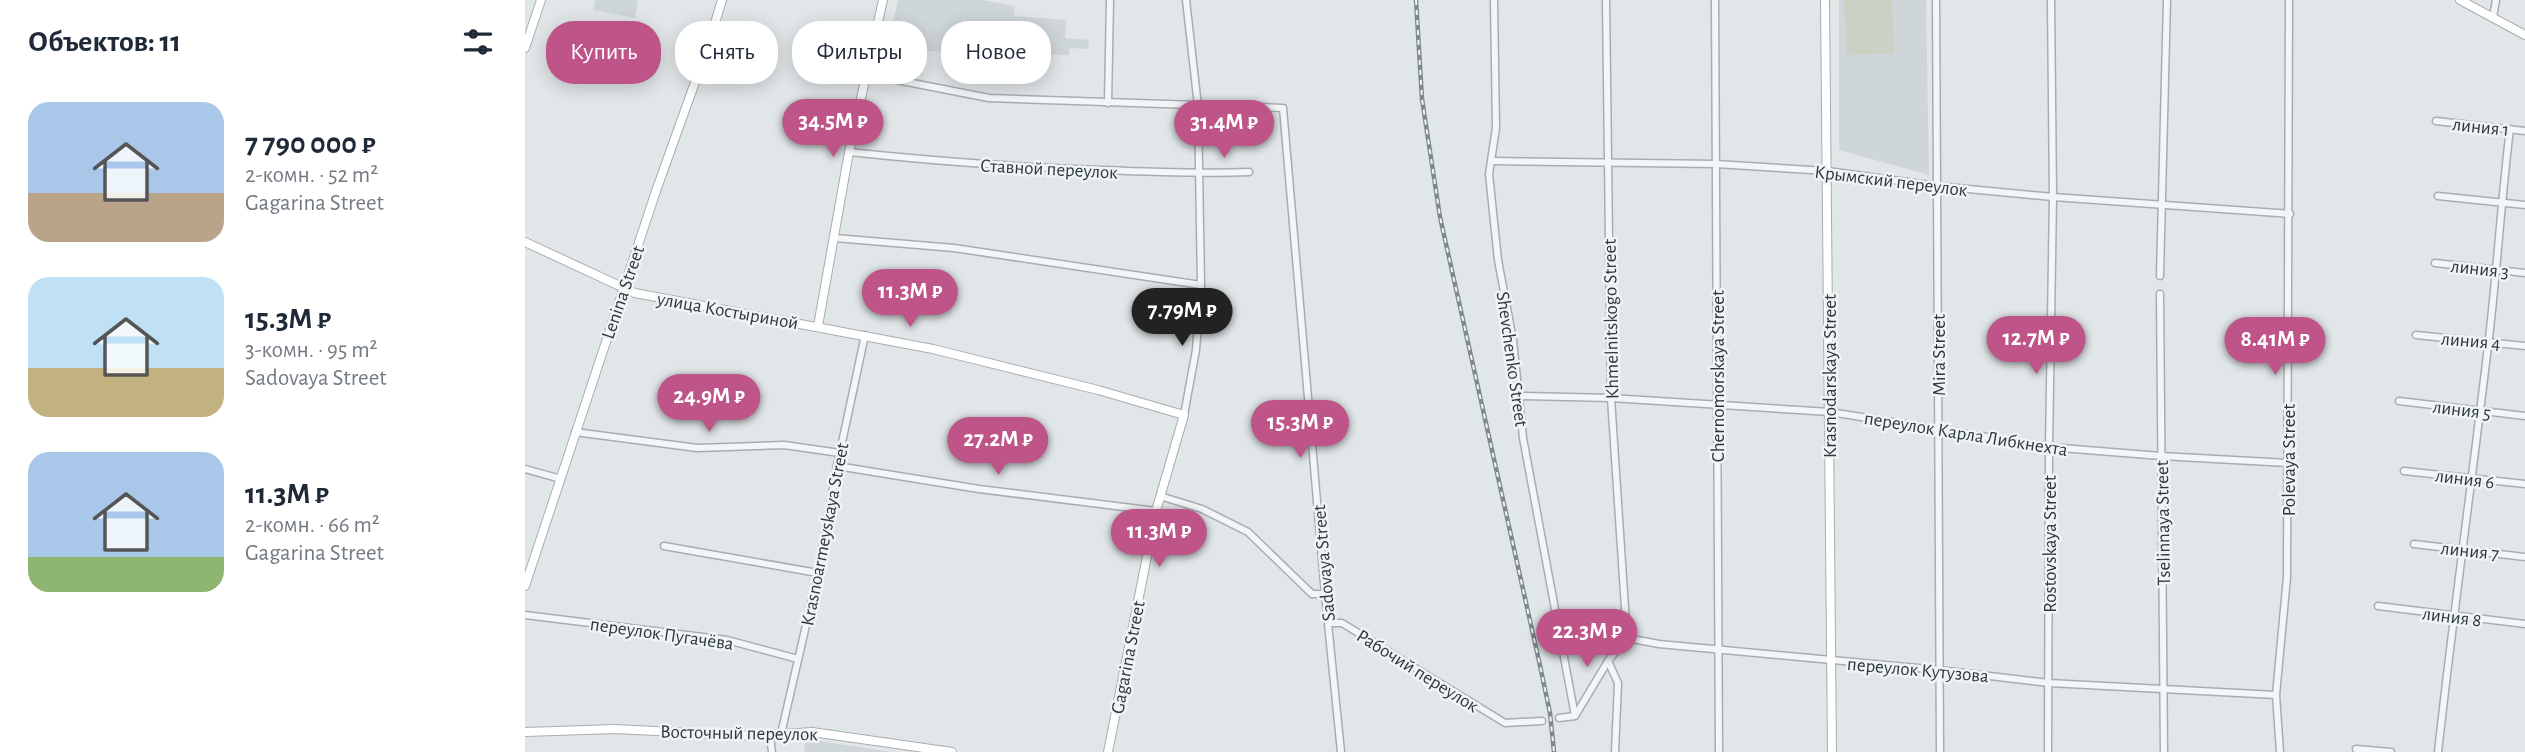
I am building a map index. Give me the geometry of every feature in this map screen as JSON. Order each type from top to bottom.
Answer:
[{"type":"street","points":[[525,48],[541,0]]},
{"type":"street","name":"Lenina Street","points":[[525,586],[722,0]]},
{"type":"street","points":[[878,21],[883,0]]},
{"type":"street","points":[[1108,103],[1110,0]]},
{"type":"street","name":"Gagarina Street","points":[[1108,752],[1156,511],[1184,415],[1196,350],[1201,285],[1201,174],[1198,106],[1187,0]]},
{"type":"street","name":"Shevchenko Street","points":[[1494,0],[1496,128],[1489,174],[1498,260],[1513,340],[1524,438],[1576,716]]},
{"type":"street","name":"Khmelnitskogo Street","points":[[1606,0],[1611,398],[1627,638]]},
{"type":"street","name":"Chernomorskaya Street","points":[[1715,0],[1719,752]]},
{"type":"street","name":"Krasnodarskaya Street","points":[[1825,0],[1832,752]]},
{"type":"street","name":"Mira Street","points":[[1936,0],[1940,752]]},
{"type":"street","name":"Rostovskaya Street","points":[[2048,752],[2053,197],[2051,0]]},
{"type":"street","points":[[2160,276],[2167,0]]},
{"type":"street","name":"Polevaya Street","points":[[2280,752],[2276,695],[2287,577],[2289,0]]},
{"type":"street","points":[[2460,0],[2525,35]]},
{"type":"street","points":[[2493,17],[2496,0]]},
{"type":"street","points":[[818,326],[864,84]]},
{"type":"street","points":[[917,84],[989,98],[1198,106]]},
{"type":"street","name":"Sadovaya Street","points":[[1198,106],[1283,108],[1325,594],[1342,752]]},
{"type":"street","name":"линия 1","points":[[2436,121],[2525,131]]},
{"type":"street","points":[[2438,752],[2489,342],[2510,129]]},
{"type":"street","name":"Ставной переулок","points":[[849,152],[953,163],[1201,174],[1249,172]]},
{"type":"street","name":"Крымский переулок","points":[[1492,161],[1716,164],[1827,171],[1937,186],[2053,197],[2161,207],[2290,214]]},
{"type":"street","points":[[2438,197],[2525,205]]},
{"type":"street","points":[[835,238],[954,248],[1201,285]]},
{"type":"street","name":"улица Костыриной","points":[[525,242],[623,289],[646,296],[865,335],[1000,366],[1184,415]]},
{"type":"street","name":"линия 3","points":[[2435,263],[2525,273]]},
{"type":"street","name":"Tselinnaya Street","points":[[2160,294],[2164,752]]},
{"type":"street","name":"Krasnoarmeyskaya Street","points":[[782,734],[818,573],[865,335]]},
{"type":"street","name":"линия 4","points":[[2416,335],[2525,345]]},
{"type":"street","name":"переулок Карла Либкнехта","points":[[1520,396],[1611,398],[1830,412],[2049,447],[2161,457],[2288,463]]},
{"type":"street","name":"линия 5","points":[[2399,401],[2525,416]]},
{"type":"street","points":[[575,432],[697,448],[784,445],[840,453]]},
{"type":"street","points":[[837,466],[979,489],[1156,511]]},
{"type":"street","points":[[525,469],[561,479]]},
{"type":"street","name":"линия 6","points":[[2405,471],[2525,484]]},
{"type":"street","points":[[1160,496],[1202,509],[1248,532],[1312,594],[1325,594]]},
{"type":"street","name":"линия 7","points":[[2414,544],[2525,557]]},
{"type":"street","points":[[664,546],[818,573]]},
{"type":"street","name":"линия 8","points":[[2378,606],[2525,624]]},
{"type":"street","name":"переулок Пугачёва","points":[[525,615],[727,640],[798,659]]},
{"type":"street","name":"Рабочий переулок","points":[[1329,623],[1342,623],[1505,723],[1542,721]]},
{"type":"street","name":"переулок Кутузова","points":[[1562,636],[1596,644],[1627,638],[1659,645],[1939,670],[2049,683],[2276,695]]},
{"type":"street","points":[[1559,718],[1576,716],[1608,661],[1627,638]]},
{"type":"street","points":[[1608,661],[1618,683],[1615,752]]},
{"type":"street","name":"Восточный переулок","points":[[525,732],[615,729],[770,736],[812,732],[952,752]]},
{"type":"street","points":[[770,736],[772,752]]},
{"type":"street","points":[[2356,749],[2391,752]]},
{"type":"shaded area","points":[[595,0],[638,0],[635,18],[593,10]]},
{"type":"shaded area","points":[[898,0],[983,0],[1015,6],[1014,16],[1066,20],[1065,38],[1089,40],[1088,49],[1070,48],[1069,55],[1051,55],[1051,21],[941,21],[941,51],[927,51],[927,21],[893,21]]},
{"type":"shaded area","points":[[1839,0],[1926,0],[1929,175],[1839,150]]},
{"type":"shaded area","points":[[1844,0],[1892,0],[1894,53],[1847,55]]},
{"type":"shaded area","points":[[806,739],[892,752],[804,752]]},
{"type":"railway","points":[[1416,0],[1422,99],[1440,217],[1539,661],[1550,713],[1554,752]]}]
